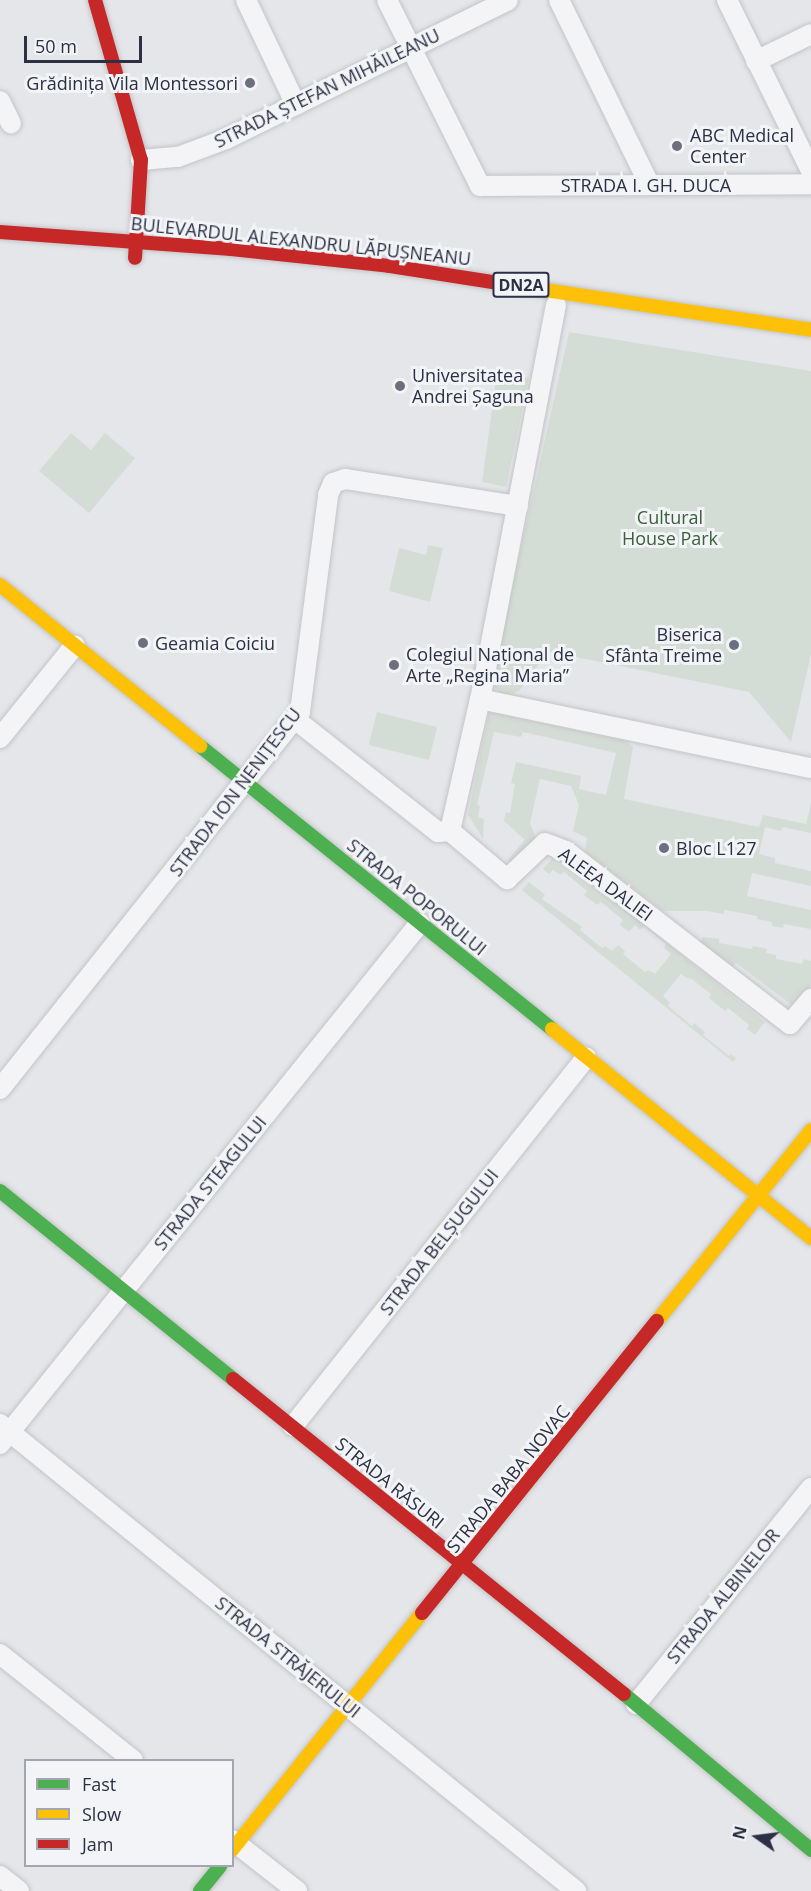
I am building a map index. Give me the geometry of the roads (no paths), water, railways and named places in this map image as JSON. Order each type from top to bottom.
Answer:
[{"type":"street","points":[[95,0],[141,160],[135,258]]},
{"type":"street","points":[[246,0],[296,105]]},
{"type":"street","points":[[387,0],[411,48]]},
{"type":"street","name":"STRADA ȘTEFAN MIHĂILEANU","points":[[141,160],[186,154],[296,105],[508,0]]},
{"type":"street","points":[[559,0],[649,184]]},
{"type":"street","points":[[727,0],[811,171]]},
{"type":"street","points":[[756,61],[811,34]]},
{"type":"street","name":"STRADA I. GH. DUCA","points":[[411,48],[480,186],[811,184]]},
{"type":"street","points":[[0,100],[11,124]]},
{"type":"street","name":"BULEVARDUL ALEXANDRU LĂPUȘNEANU","points":[[0,232],[137,241],[389,266],[811,330]]},
{"type":"street","name":"DN2A","points":[[533,303],[699,325],[777,340]]},
{"type":"street","points":[[296,720],[438,832],[450,831],[480,699],[556,305]]},
{"type":"street","name":"STRADA ION NENIȚESCU","points":[[0,1089],[296,720],[303,703],[328,495],[333,483],[345,478],[518,506]]},
{"type":"street","name":"STRADA POPORULUI","points":[[0,585],[811,1238]]},
{"type":"street","points":[[0,738],[75,645]]},
{"type":"street","points":[[480,699],[811,768]]},
{"type":"street","name":"ALEEA DALIEI","points":[[450,831],[507,879],[545,843],[566,851],[790,1024],[811,999]]},
{"type":"street","name":"STRADA STEAGULUI","points":[[3,1433],[124,1290],[420,923]]},
{"type":"street","name":"STRADA BELȘUGULUI","points":[[292,1426],[586,1057]]},
{"type":"street","name":"STRADA BABA NOVAC","points":[[234,1844],[349,1706],[811,1130]]},
{"type":"street","name":"STRADA RĂSURI","points":[[0,1191],[636,1704],[811,1850]]},
{"type":"street","name":"STRADA STRĂJERULUI","points":[[3,1433],[349,1706],[576,1891]]},
{"type":"street","name":"STRADA ALBINELOR","points":[[636,1704],[811,1488]]},
{"type":"street","points":[[0,1654],[131,1759]]},
{"type":"street","points":[[234,1844],[297,1891]]},
{"type":"street","points":[[200,1891],[219,1867]]},
{"type":"street","points":[[0,1876],[19,1891]]},
{"type":"place","name":"Grădinița Vila Montessori","points":[[250,83]]},
{"type":"place","name":"ABC Medical Center","points":[[677,146]]},
{"type":"place","name":"Universitatea Andrei Șaguna","points":[[400,386]]},
{"type":"place","name":"Geamia Coiciu","points":[[143,643]]},
{"type":"place","name":"Biserica Sfânta Treime","points":[[734,645]]},
{"type":"place","name":"Colegiul Național de Arte „Regina Maria”","points":[[394,665]]},
{"type":"place","name":"Bloc L127","points":[[664,848]]},
{"type":"park label","name":"Cultural House Park","points":[[670,528]]}]
